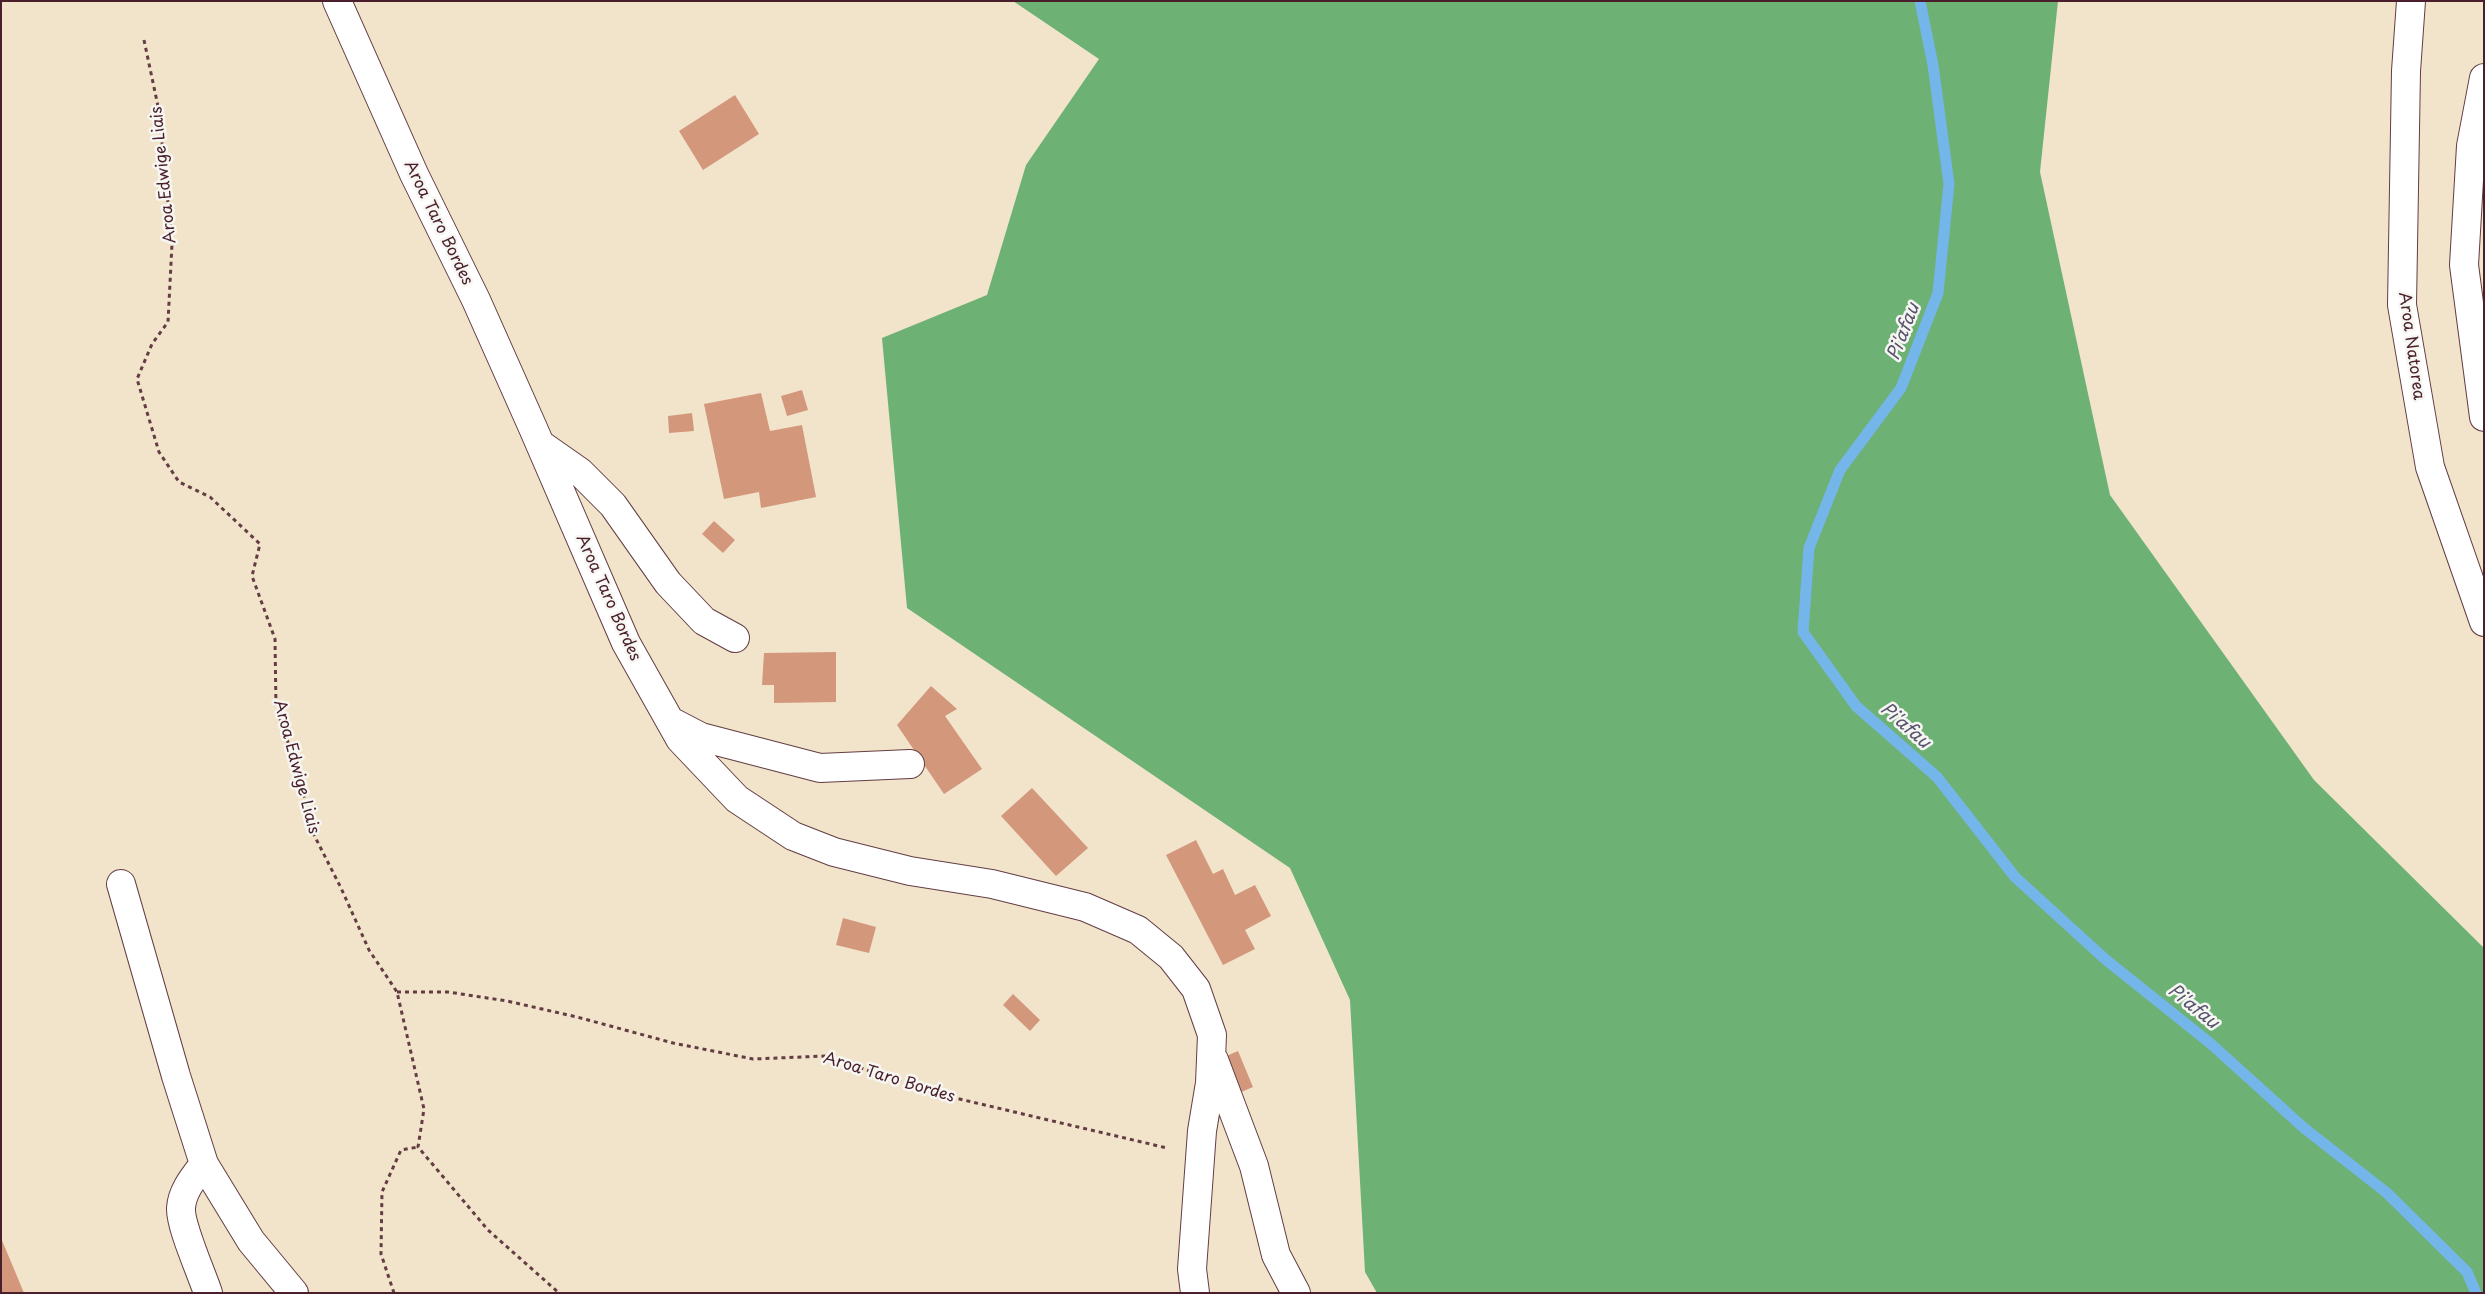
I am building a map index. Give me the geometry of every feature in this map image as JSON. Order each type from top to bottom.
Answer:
[{"type":"street","name":"Aroa Taro Bordes","points":[[337,1],[414,174],[476,300],[626,643],[680,739],[738,799],[793,836],[834,852],[910,871],[992,884],[1085,907],[1138,930],[1171,957],[1196,989],[1212,1035],[1210,1083],[1201,1156],[1192,1269],[1194,1293]]},
{"type":"street","name":"Aroa Natorea","points":[[2411,1],[2406,71],[2402,305],[2430,467],[2484,622]]},
{"type":"street","points":[[2484,78],[2471,146],[2464,265],[2484,417]]},
{"type":"street","points":[[540,444],[580,472],[613,505],[668,583],[704,621],[735,638]]},
{"type":"street","points":[[670,722],[700,737],[820,768],[910,764]]},
{"type":"street","points":[[121,884],[176,1076],[204,1164],[251,1240],[294,1293]]},
{"type":"street","name":"Aroa Taro Bordes","points":[[1211,1051],[1254,1166],[1276,1256],[1296,1293]]},
{"type":"street","points":[[204,1164],[184,1195],[181,1209],[208,1293]]},
{"type":"path","name":"Aroa Edwige Liais","points":[[144,40],[159,111],[172,244],[168,322],[152,344],[137,379],[159,452],[179,482],[210,497],[260,544],[252,576],[275,639],[276,707],[300,778],[310,829],[341,888],[369,950],[397,992],[424,1109],[418,1147]]},
{"type":"path","name":"Aroa Taro Bordes","points":[[397,992],[448,992],[507,1001],[577,1017],[673,1043],[753,1059],[826,1056],[934,1093],[1201,1156]]},
{"type":"path","points":[[394,1293],[380,1254],[382,1192],[401,1150],[418,1147],[488,1230],[559,1293]]},
{"type":"green space","points":[[1013,1],[2058,1],[2040,172],[2110,495],[2314,780],[2484,948],[2484,1293],[1377,1293],[1365,1272],[1350,1000],[1290,868],[907,608],[882,338],[987,295],[1026,165],[1099,59]]},
{"type":"building","points":[[735,95],[759,134],[703,170],[679,131]]},
{"type":"building","points":[[802,390],[808,410],[787,416],[781,396]]},
{"type":"building","points":[[761,393],[770,431],[802,425],[816,497],[761,508],[759,492],[724,499],[704,404]]},
{"type":"building","points":[[692,413],[694,431],[669,433],[668,416]]},
{"type":"building","points":[[714,521],[735,540],[723,553],[702,534]]},
{"type":"building","points":[[836,652],[836,702],[774,703],[774,685],[762,685],[764,653]]},
{"type":"building","points":[[931,686],[957,709],[945,716],[982,769],[944,794],[897,725]]},
{"type":"building","points":[[1032,788],[1088,848],[1056,876],[1001,816]]},
{"type":"building","points":[[1196,840],[1213,874],[1223,869],[1235,895],[1255,885],[1271,916],[1245,930],[1255,949],[1223,965],[1166,855]]},
{"type":"building","points":[[843,918],[876,927],[869,953],[836,945]]},
{"type":"building","points":[[1013,994],[1040,1020],[1030,1031],[1003,1005]]},
{"type":"building","points":[[1238,1051],[1253,1087],[1239,1093],[1224,1057]]},
{"type":"building","points":[[1,1238],[24,1293],[1,1293]]},
{"type":"waterway","name":"Pi'afau","points":[[1920,1],[1933,65],[1949,184],[1938,293],[1901,388],[1840,470],[1809,548],[1803,632],[1856,706],[1937,777],[2015,877],[2105,959],[2210,1043],[2304,1128],[2387,1193],[2467,1272],[2476,1293]]}]
